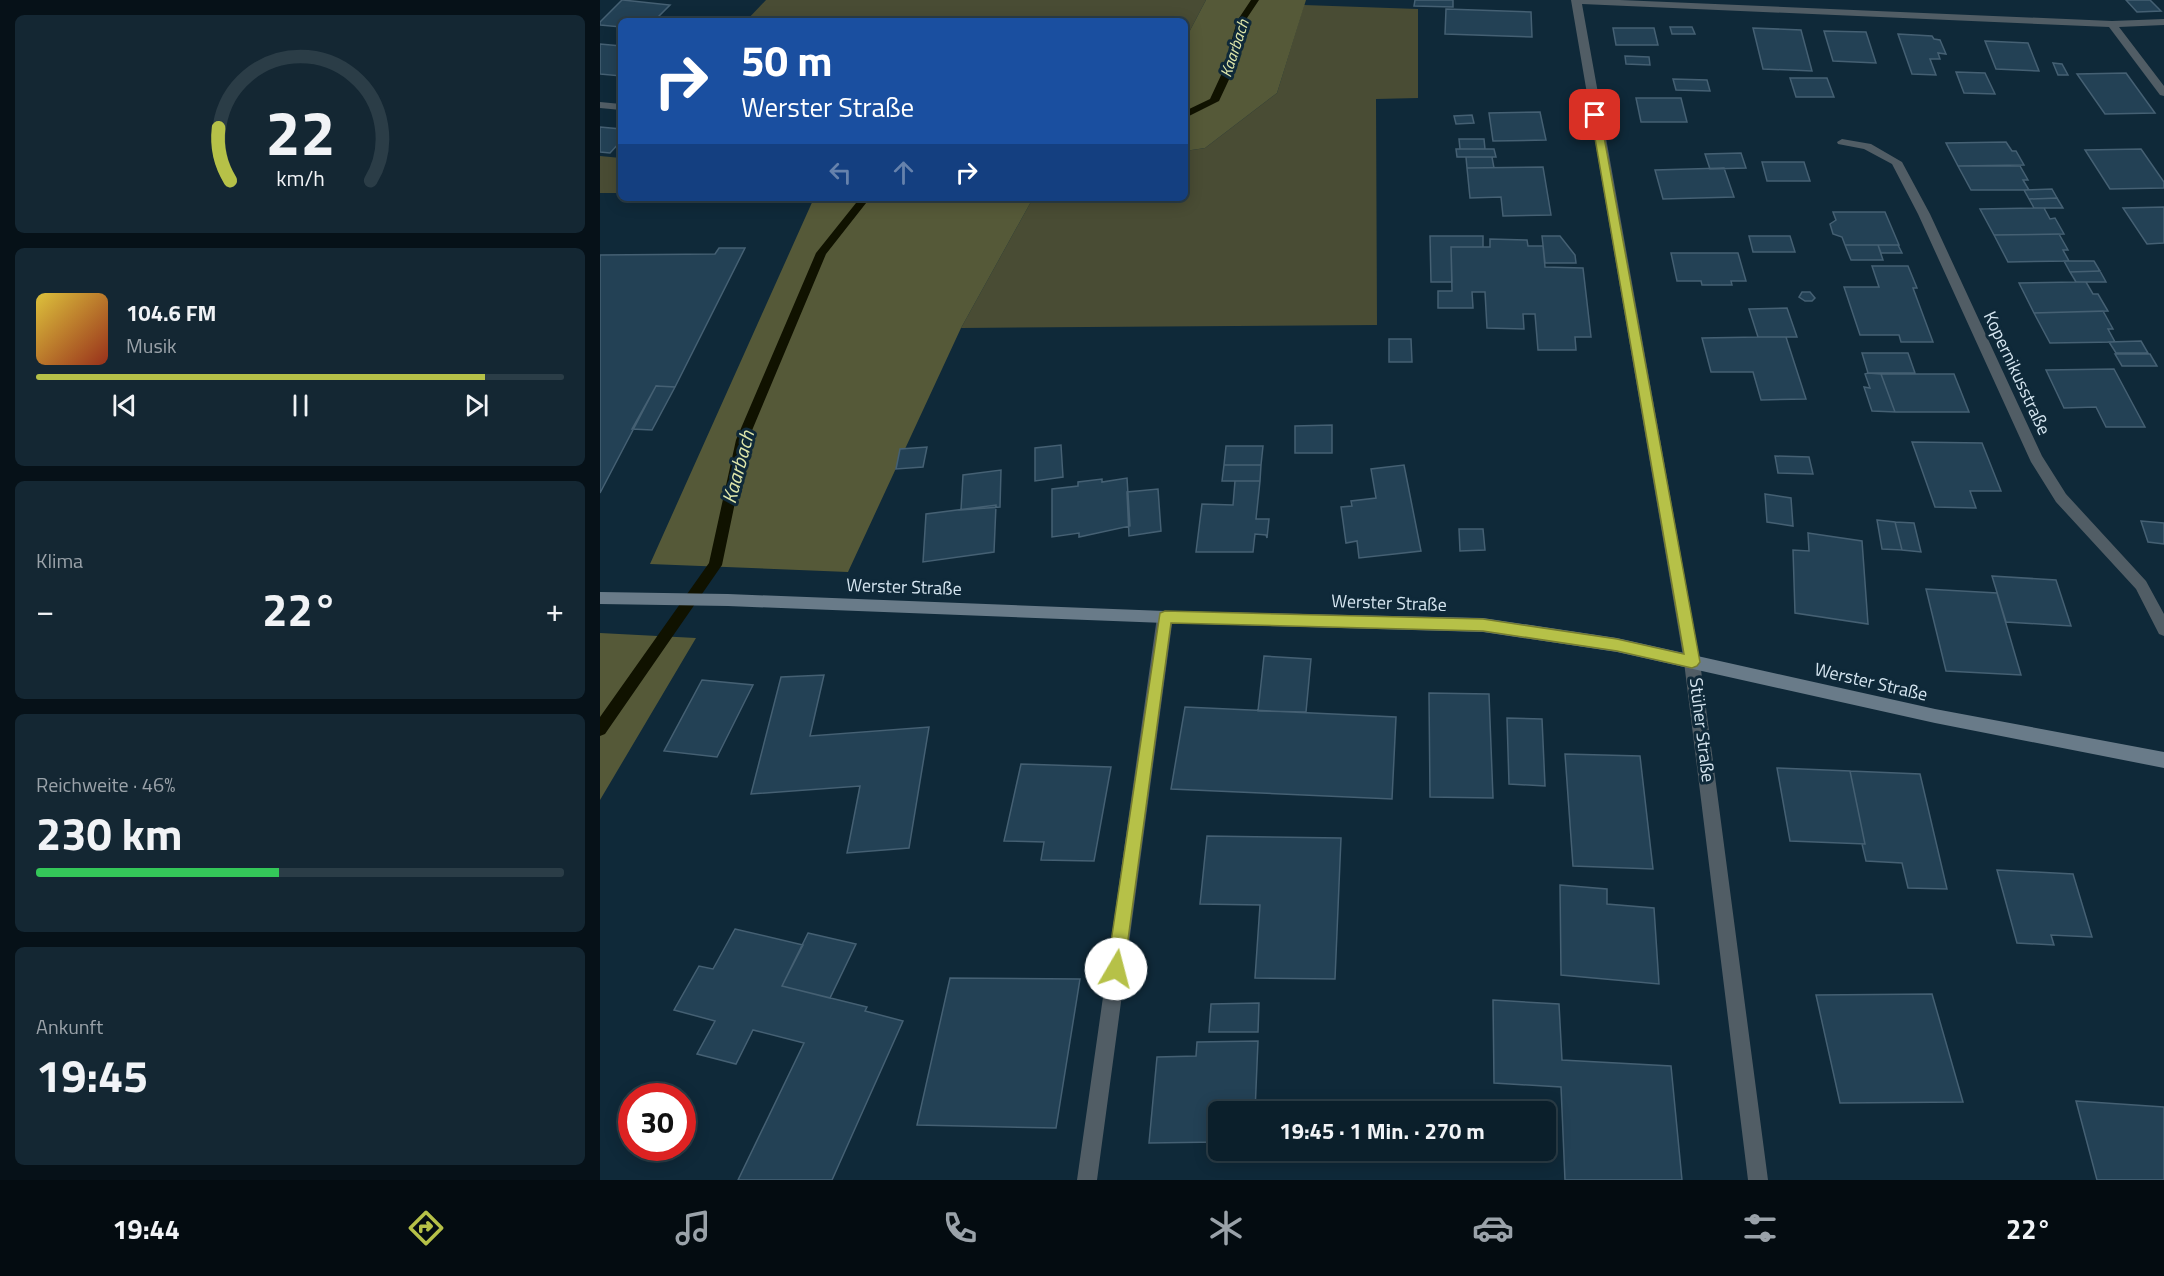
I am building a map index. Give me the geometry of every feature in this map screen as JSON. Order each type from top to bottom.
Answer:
[{"type":"main road","name":"Werster Straße","points":[[600,598],[728,600],[1165,617],[1483,625],[1617,645],[1935,716],[2164,760]]},
{"type":"street","points":[[1576,0],[2112,24],[2164,22]]},
{"type":"street","name":"Stüher Straße","points":[[1576,0],[1692,662],[1758,1180]]},
{"type":"street","points":[[2112,24],[2164,93]]},
{"type":"street","points":[[600,105],[618,107]]},
{"type":"street","name":"Kopernikusstraße","points":[[1842,142],[1867,146],[1896,162],[1924,214],[2036,458],[2061,498],[2140,585],[2164,629]]},
{"type":"street","points":[[1087,1180],[1165,617]]},
{"type":"green space","points":[[766,0],[1206,0],[1188,34],[1188,18],[749,18]]},
{"type":"green space","points":[[1206,0],[1306,0],[1277,93],[1205,148],[1188,151],[1188,34]]},
{"type":"green space","points":[[1304,5],[1418,9],[1418,98],[1376,99],[1377,325],[961,328],[1031,201],[1188,201],[1188,151],[1205,148],[1277,93]]},
{"type":"green space","points":[[600,156],[618,158],[618,193],[600,193]]},
{"type":"green space","points":[[813,201],[1031,201],[961,328],[848,572],[650,564]]},
{"type":"green space","points":[[600,633],[696,638],[600,800]]},
{"type":"building","points":[[622,0],[670,5],[657,18],[618,18],[618,27],[600,25],[600,22]]},
{"type":"building","points":[[1415,0],[1453,0],[1453,7],[1414,6]]},
{"type":"building","points":[[2126,0],[2150,0],[2161,11],[2137,12]]},
{"type":"building","points":[[1446,9],[1531,12],[1532,37],[1445,34]]},
{"type":"building","points":[[1670,27],[1692,27],[1695,34],[1672,34]]},
{"type":"building","points":[[1613,28],[1654,28],[1658,45],[1616,45]]},
{"type":"building","points":[[1753,28],[1801,30],[1812,71],[1763,69]]},
{"type":"building","points":[[1824,31],[1866,32],[1876,63],[1833,61]]},
{"type":"building","points":[[1898,34],[1932,36],[1940,40],[1946,54],[1938,53],[1940,59],[1930,59],[1936,75],[1912,74]]},
{"type":"building","points":[[1985,41],[2028,43],[2039,71],[1996,69]]},
{"type":"building","points":[[600,44],[618,46],[618,76],[600,74]]},
{"type":"building","points":[[1625,56],[1649,57],[1650,65],[1626,64]]},
{"type":"building","points":[[2053,63],[2062,64],[2068,75],[2058,75]]},
{"type":"building","points":[[1956,72],[1985,73],[1995,94],[1964,93]]},
{"type":"building","points":[[2126,73],[2155,113],[2105,114],[2077,74]]},
{"type":"building","points":[[1790,78],[1827,78],[1834,97],[1796,97]]},
{"type":"building","points":[[1673,79],[1707,80],[1710,91],[1676,90]]},
{"type":"building","points":[[1636,98],[1681,98],[1687,122],[1641,122]]},
{"type":"building","points":[[1540,112],[1546,140],[1493,141],[1489,113]]},
{"type":"building","points":[[1472,115],[1474,123],[1456,124],[1454,116]]},
{"type":"building","points":[[600,127],[618,129],[618,144],[610,153],[600,152]]},
{"type":"building","points":[[1459,139],[1484,139],[1485,149],[1460,149]]},
{"type":"building","points":[[2006,142],[2012,151],[2016,151],[2024,165],[1958,166],[1946,143]]},
{"type":"building","points":[[1456,149],[1494,149],[1496,157],[1457,157]]},
{"type":"building","points":[[2141,149],[2164,182],[2164,188],[2110,189],[2085,150]]},
{"type":"building","points":[[1741,153],[1746,168],[1710,169],[1705,154]]},
{"type":"building","points":[[1466,157],[1492,157],[1494,168],[1467,168]]},
{"type":"building","points":[[1762,162],[1804,162],[1810,181],[1767,181]]},
{"type":"building","points":[[1958,166],[2020,166],[2028,180],[2023,180],[2029,190],[1971,190]]},
{"type":"building","points":[[1543,167],[1551,215],[1503,216],[1501,197],[1470,198],[1467,168]]},
{"type":"building","points":[[1724,168],[1734,197],[1663,199],[1655,170]]},
{"type":"building","points":[[2052,189],[2057,198],[2029,199],[2024,190]]},
{"type":"building","points":[[2057,198],[2063,208],[2034,208],[2029,199]]},
{"type":"building","points":[[2164,207],[2164,243],[2147,244],[2123,208]]},
{"type":"building","points":[[2044,208],[2050,219],[2055,218],[2064,234],[1994,235],[1980,209]]},
{"type":"building","points":[[1833,212],[1885,212],[1899,245],[1845,245],[1842,237],[1833,234],[1830,224],[1836,220]]},
{"type":"building","points":[[2059,234],[2068,250],[2063,250],[2069,261],[2008,262],[1994,235]]},
{"type":"building","points":[[1430,236],[1483,236],[1483,247],[1451,247],[1452,282],[1431,282]]},
{"type":"building","points":[[1542,236],[1560,236],[1575,255],[1576,263],[1545,263]]},
{"type":"building","points":[[1749,236],[1790,236],[1795,252],[1753,252]]},
{"type":"building","points":[[1490,239],[1527,240],[1528,246],[1543,246],[1545,267],[1583,268],[1591,337],[1575,337],[1576,350],[1538,350],[1535,314],[1523,314],[1524,329],[1487,328],[1485,292],[1472,292],[1473,308],[1438,308],[1438,291],[1452,291],[1451,247],[1490,247]]},
{"type":"building","points":[[1845,245],[1878,245],[1883,260],[1851,260]]},
{"type":"building","points":[[1878,245],[1898,245],[1902,253],[1881,253]]},
{"type":"building","points":[[719,248],[745,248],[675,387],[656,386],[600,493],[600,255],[715,254]]},
{"type":"building","points":[[1671,253],[1738,253],[1746,281],[1731,281],[1732,285],[1702,285],[1701,281],[1677,281]]},
{"type":"building","points":[[2064,261],[2094,261],[2100,271],[2070,272]]},
{"type":"building","points":[[1872,266],[1908,266],[1917,288],[1913,288],[1933,342],[1901,342],[1899,335],[1860,335],[1844,287],[1879,287]]},
{"type":"building","points":[[2100,271],[2106,282],[2076,282],[2070,272]]},
{"type":"building","points":[[2086,282],[2093,294],[2098,294],[2108,311],[2034,313],[2019,283]]},
{"type":"building","points":[[1802,292],[1810,292],[1815,298],[1812,301],[1805,301],[1799,297]]},
{"type":"building","points":[[1787,308],[1797,337],[1758,337],[1749,309]]},
{"type":"building","points":[[2103,311],[2113,329],[2108,329],[2115,342],[2050,343],[2034,313]]},
{"type":"building","points":[[1786,337],[1806,399],[1761,400],[1753,372],[1711,372],[1702,338]]},
{"type":"building","points":[[1389,339],[1411,339],[1412,362],[1389,362]]},
{"type":"building","points":[[2141,341],[2148,353],[2116,353],[2109,342]]},
{"type":"building","points":[[1862,353],[1908,353],[1915,373],[1868,373]]},
{"type":"building","points":[[2115,354],[2150,354],[2157,366],[2122,366]]},
{"type":"building","points":[[2114,369],[2145,427],[2106,427],[2096,407],[2064,408],[2046,370]]},
{"type":"building","points":[[1865,374],[1881,374],[1895,412],[1872,411],[1864,387],[1870,388]]},
{"type":"building","points":[[1881,374],[1954,374],[1969,412],[1895,412]]},
{"type":"building","points":[[656,386],[675,387],[652,430],[632,429]]},
{"type":"building","points":[[1332,425],[1332,453],[1295,453],[1295,426]]},
{"type":"building","points":[[1912,442],[1982,443],[2001,491],[1970,491],[1976,508],[1935,507]]},
{"type":"building","points":[[1061,445],[1063,477],[1035,481],[1035,448]]},
{"type":"building","points":[[1226,446],[1263,446],[1261,465],[1224,465]]},
{"type":"building","points":[[927,447],[923,467],[896,469],[900,449]]},
{"type":"building","points":[[1775,456],[1809,457],[1813,474],[1778,473]]},
{"type":"building","points":[[1224,465],[1261,465],[1260,481],[1222,481]]},
{"type":"building","points":[[1404,465],[1421,551],[1359,558],[1357,541],[1346,543],[1341,507],[1352,506],[1351,501],[1376,498],[1371,469]]},
{"type":"building","points":[[1001,470],[1000,507],[961,510],[963,475]]},
{"type":"building","points":[[1127,478],[1130,526],[1079,537],[1079,533],[1052,537],[1052,489],[1078,486],[1078,482],[1102,479],[1102,482]]},
{"type":"building","points":[[1235,481],[1260,481],[1256,519],[1269,519],[1267,538],[1266,535],[1255,534],[1253,552],[1196,552],[1202,504],[1233,505]]},
{"type":"building","points":[[1158,489],[1161,531],[1129,536],[1127,492]]},
{"type":"building","points":[[1765,494],[1791,498],[1793,526],[1767,522]]},
{"type":"building","points":[[996,505],[994,552],[923,562],[926,514]]},
{"type":"building","points":[[1877,520],[1895,522],[1902,550],[1882,549]]},
{"type":"building","points":[[2141,521],[2164,523],[2164,544],[2148,542]]},
{"type":"building","points":[[1895,522],[1914,523],[1921,552],[1902,550]]},
{"type":"building","points":[[1459,529],[1483,529],[1485,550],[1460,551]]},
{"type":"building","points":[[1808,533],[1862,541],[1868,624],[1795,613],[1793,550],[1809,551]]},
{"type":"building","points":[[1992,576],[2056,580],[2071,626],[2006,622]]},
{"type":"building","points":[[1926,589],[1997,593],[2021,675],[1946,671]]},
{"type":"building","points":[[1264,656],[1311,659],[1306,712],[1258,711]]},
{"type":"building","points":[[824,675],[810,736],[929,727],[909,848],[847,853],[860,786],[751,794],[781,677]]},
{"type":"building","points":[[702,680],[753,685],[717,757],[664,751]]},
{"type":"building","points":[[1429,693],[1489,694],[1493,798],[1430,797]]},
{"type":"building","points":[[1185,707],[1396,717],[1392,799],[1171,789]]},
{"type":"building","points":[[1507,718],[1542,719],[1545,786],[1509,784]]},
{"type":"building","points":[[1565,754],[1640,756],[1653,869],[1573,866]]},
{"type":"building","points":[[1021,764],[1111,767],[1094,861],[1041,860],[1044,842],[1004,841]]},
{"type":"building","points":[[1777,768],[1850,771],[1865,844],[1790,841]]},
{"type":"building","points":[[1850,771],[1920,774],[1947,889],[1908,888],[1902,863],[1866,861],[1862,844],[1865,844]]},
{"type":"building","points":[[1207,836],[1341,838],[1335,979],[1255,978],[1260,905],[1200,904]]},
{"type":"building","points":[[1997,870],[2073,874],[2092,937],[2051,935],[2054,945],[2017,943]]},
{"type":"building","points":[[1560,885],[1607,889],[1607,904],[1654,908],[1659,984],[1561,975]]},
{"type":"building","points":[[735,929],[803,945],[782,986],[867,1007],[865,1011],[903,1021],[832,1180],[738,1180],[804,1043],[753,1030],[736,1064],[697,1054],[715,1021],[674,1010],[699,966],[713,969]]},
{"type":"building","points":[[808,933],[856,944],[830,998],[782,986]]},
{"type":"building","points":[[950,978],[1080,979],[1056,1128],[917,1125]]},
{"type":"building","points":[[1932,994],[1963,1102],[1840,1103],[1816,995]]},
{"type":"building","points":[[1493,1000],[1559,1004],[1562,1060],[1671,1066],[1682,1180],[1565,1180],[1561,1087],[1494,1083]]},
{"type":"building","points":[[1259,1003],[1258,1032],[1209,1032],[1211,1004]]},
{"type":"building","points":[[1258,1041],[1255,1101],[1208,1101],[1208,1142],[1149,1143],[1157,1057],[1196,1056],[1197,1042]]},
{"type":"building","points":[[2076,1101],[2164,1107],[2164,1180],[2097,1180]]},
{"type":"waterway","name":"Kaarbach","points":[[1188,114],[1214,101],[1228,71],[1241,21],[1255,0]]},
{"type":"waterway","name":"Kaarbach","points":[[600,729],[715,565],[742,440],[821,253],[863,201]]},
{"type":"route","points":[[1116,969],[1165,617],[1483,625],[1617,645],[1692,662],[1595,115]]}]
